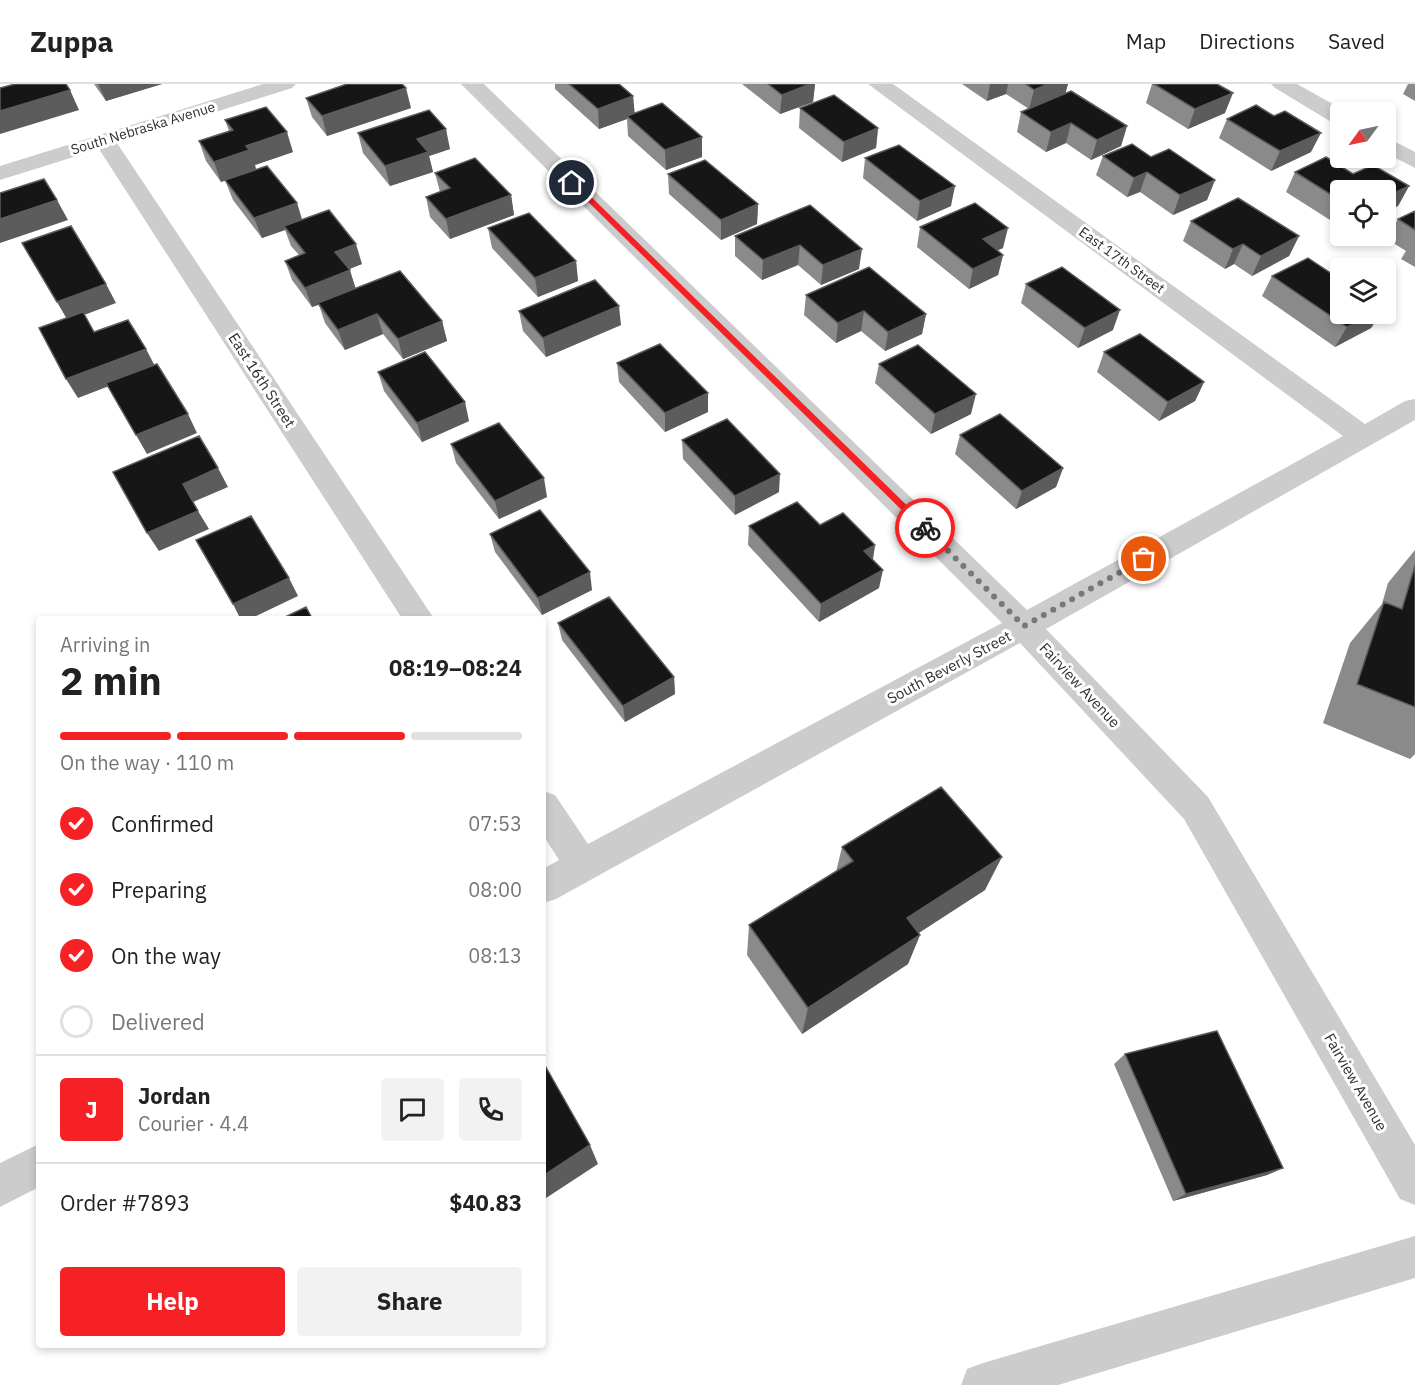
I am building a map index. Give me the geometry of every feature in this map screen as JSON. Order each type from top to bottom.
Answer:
[{"type":"street","name":"South Nebraska Avenue","points":[[0,173],[285,84]]},
{"type":"street","name":"Fairview Avenue","points":[[472,84],[1024,626],[1196,808],[1415,1184]]},
{"type":"street","name":"East 17th Street","points":[[879,84],[1364,436]]},
{"type":"street","points":[[1282,84],[1330,112]]},
{"type":"street","name":"East 16th Street","points":[[104,140],[417,616]]},
{"type":"street","points":[[1396,150],[1415,161]]},
{"type":"street","name":"South Beverly Street","points":[[546,885],[1024,626],[1415,408]]},
{"type":"street","points":[[546,811],[582,865]]},
{"type":"street","points":[[0,1186],[36,1166]]},
{"type":"street","points":[[983,1385],[1415,1257]]},
{"type":"building","points":[[15,84],[66,84],[70,90],[0,111],[0,88]]},
{"type":"building","points":[[347,84],[402,84],[406,88],[322,116],[306,98]]},
{"type":"building","points":[[569,84],[619,84],[633,96],[598,109]]},
{"type":"building","points":[[768,84],[810,84],[782,95]]},
{"type":"building","points":[[1026,84],[1048,84],[1034,90]]},
{"type":"building","points":[[1154,84],[1217,84],[1233,93],[1195,109]]},
{"type":"building","points":[[1071,91],[1127,126],[1097,140],[1071,123],[1051,132],[1021,112]]},
{"type":"building","points":[[834,95],[878,128],[844,142],[800,108]]},
{"type":"building","points":[[662,103],[702,137],[665,150],[627,116]]},
{"type":"building","points":[[1256,105],[1274,116],[1285,111],[1321,133],[1280,151],[1227,119]]},
{"type":"building","points":[[266,107],[287,132],[246,146],[249,150],[214,162],[199,141],[233,130],[225,120]]},
{"type":"building","points":[[429,110],[446,129],[417,139],[428,152],[385,166],[358,133]]},
{"type":"building","points":[[1132,144],[1151,157],[1169,149],[1215,180],[1180,195],[1147,172],[1134,178],[1103,156]]},
{"type":"building","points":[[899,145],[955,186],[920,201],[865,158]]},
{"type":"building","points":[[1326,157],[1330,160],[1330,168],[1343,168],[1353,174],[1366,168],[1378,168],[1409,186],[1396,192],[1396,180],[1330,180],[1330,194],[1295,172]]},
{"type":"building","points":[[475,158],[511,195],[446,219],[426,197],[450,188],[435,173]]},
{"type":"building","points":[[705,160],[758,204],[721,220],[668,174]]},
{"type":"building","points":[[267,166],[297,203],[254,218],[225,180]]},
{"type":"building","points":[[44,179],[57,200],[0,219],[0,193]]},
{"type":"building","points":[[1238,198],[1299,236],[1261,256],[1243,244],[1233,249],[1191,221]]},
{"type":"building","points":[[975,203],[1008,228],[983,239],[1003,255],[973,269],[920,227]]},
{"type":"building","points":[[810,205],[862,249],[823,265],[800,245],[763,260],[735,236]]},
{"type":"building","points":[[329,210],[356,244],[335,252],[350,270],[305,288],[285,261],[305,253],[284,226]]},
{"type":"building","points":[[1415,211],[1415,230],[1398,219]]},
{"type":"building","points":[[529,213],[576,261],[535,278],[488,228]]},
{"type":"building","points":[[71,226],[106,284],[57,302],[22,243]]},
{"type":"building","points":[[1308,258],[1330,273],[1330,315],[1272,276]]},
{"type":"building","points":[[869,267],[926,314],[888,332],[864,311],[838,323],[806,295]]},
{"type":"building","points":[[1062,267],[1120,310],[1085,328],[1026,284]]},
{"type":"building","points":[[400,271],[442,321],[398,339],[377,314],[338,330],[318,303]]},
{"type":"building","points":[[595,280],[619,306],[543,338],[519,311]]},
{"type":"building","points":[[83,312],[94,332],[128,320],[146,349],[66,379],[39,328]]},
{"type":"building","points":[[1140,334],[1204,382],[1168,402],[1104,352]]},
{"type":"building","points":[[660,344],[708,393],[665,413],[617,363]]},
{"type":"building","points":[[918,345],[976,394],[935,414],[879,364]]},
{"type":"building","points":[[425,352],[465,402],[417,423],[378,372]]},
{"type":"building","points":[[157,364],[188,414],[136,435],[106,383]]},
{"type":"building","points":[[1000,414],[1063,468],[1022,491],[960,435]]},
{"type":"building","points":[[727,419],[780,474],[735,496],[682,440]]},
{"type":"building","points":[[499,423],[544,478],[495,501],[451,444]]},
{"type":"building","points":[[199,436],[218,468],[183,484],[198,511],[147,533],[113,472]]},
{"type":"building","points":[[797,502],[820,525],[843,513],[875,545],[864,551],[883,570],[821,604],[749,526]]},
{"type":"building","points":[[540,510],[590,572],[538,598],[490,534]]},
{"type":"building","points":[[251,516],[289,578],[233,604],[196,540]]},
{"type":"building","points":[[1415,565],[1415,707],[1357,684],[1384,602],[1402,609]]},
{"type":"building","points":[[609,597],[674,677],[623,706],[558,623]]},
{"type":"building","points":[[306,607],[311,616],[287,616]]},
{"type":"building","points":[[941,787],[1002,857],[907,918],[920,935],[808,1008],[749,925],[853,861],[842,847]]},
{"type":"building","points":[[1217,1031],[1283,1168],[1186,1194],[1125,1054]]},
{"type":"building","points":[[546,1067],[590,1145],[546,1174]]},
{"type":"way so far","points":[[925,528],[1024,626],[1144,559]]},
{"type":"route","points":[[572,183],[925,528]]}]
